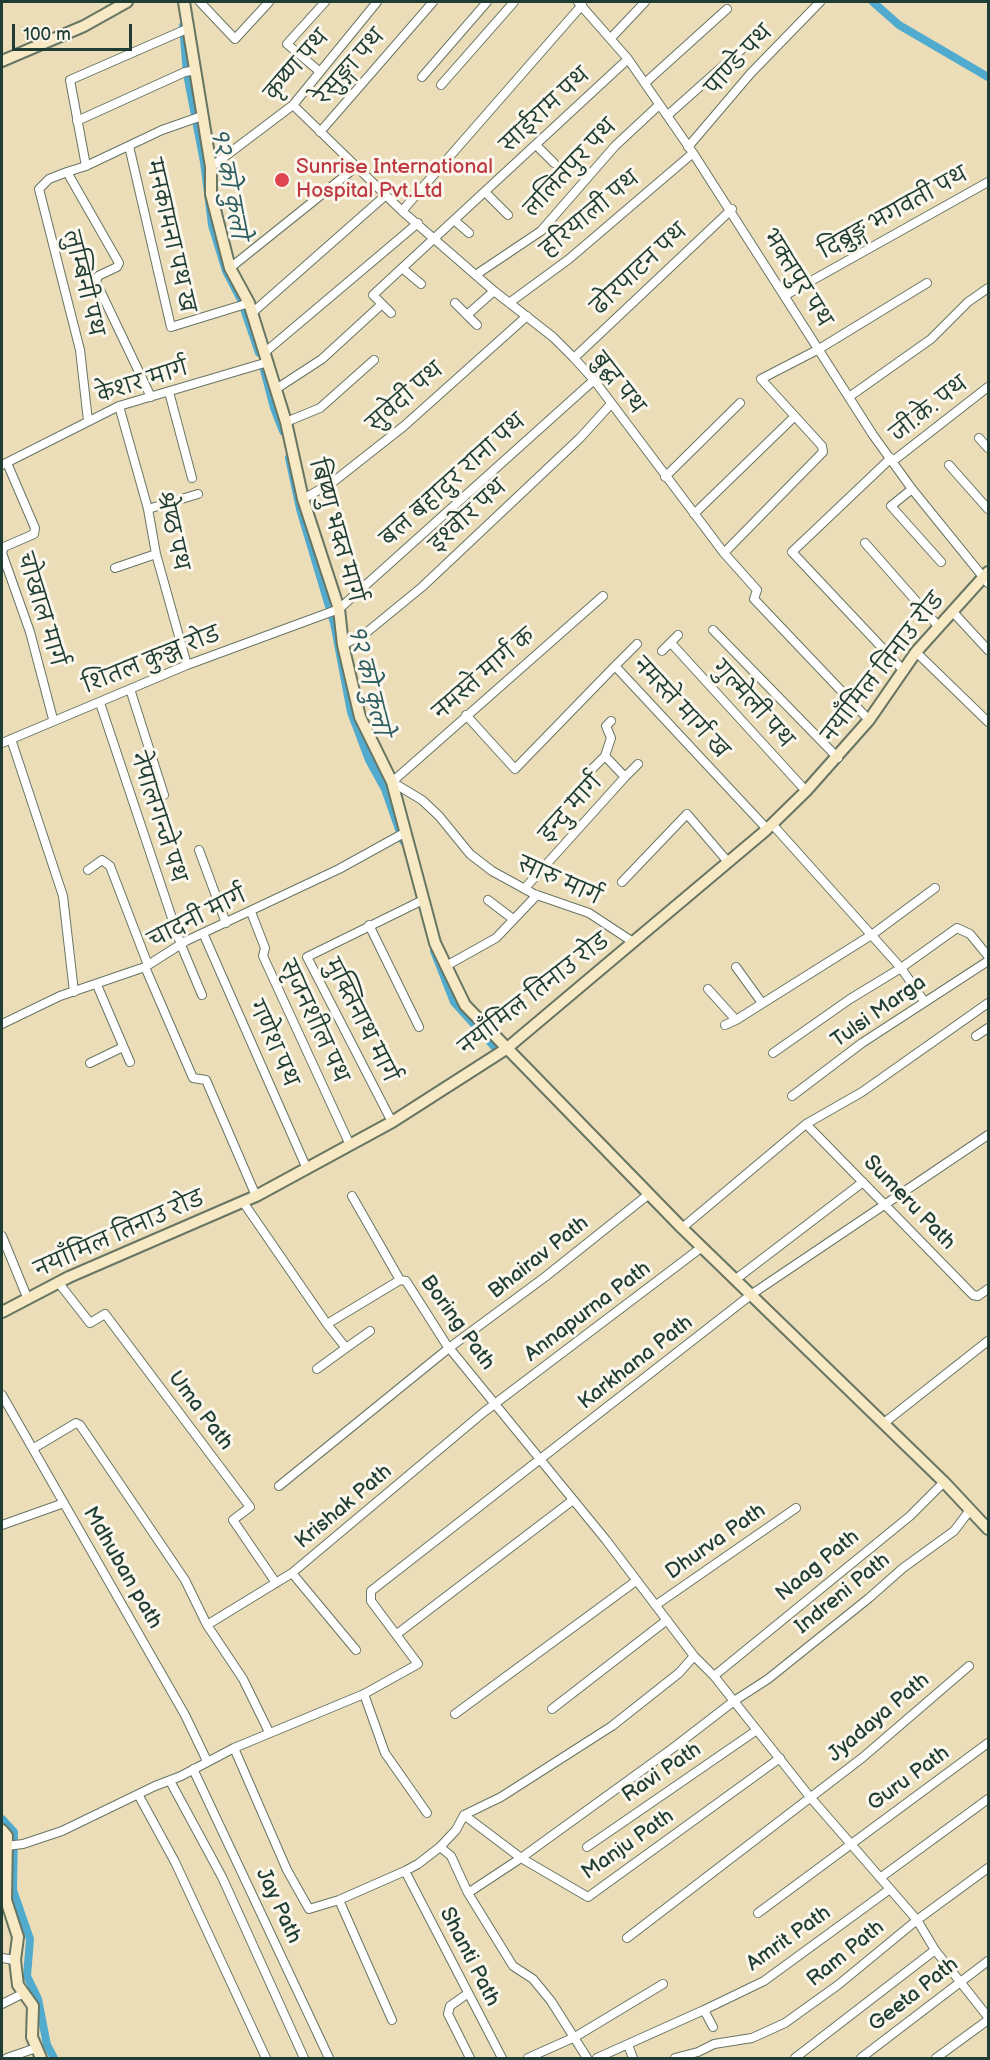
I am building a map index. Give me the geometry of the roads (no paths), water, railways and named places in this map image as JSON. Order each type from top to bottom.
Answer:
[{"type":"street","points":[[2,61],[84,26],[127,2]]},
{"type":"street","name":"बिष्णु भक्त मार्ग","points":[[184,2],[190,71],[198,117],[211,167],[212,194],[230,268],[249,306],[264,361],[286,422],[303,499],[339,609],[343,645],[360,717],[392,782],[402,834],[420,901],[435,943],[465,1005],[682,1228],[944,1482],[988,1529]]},
{"type":"street","points":[[200,2],[235,39],[269,2]]},
{"type":"street","points":[[319,71],[287,44],[325,2]]},
{"type":"street","name":"कृष्ण पथ","points":[[211,167],[293,105],[377,2]]},
{"type":"street","name":"रेसुङ्गा पथ","points":[[320,132],[433,2]]},
{"type":"street","points":[[422,77],[487,2]]},
{"type":"street","points":[[441,85],[514,2]]},
{"type":"street","points":[[611,38],[645,2]]},
{"type":"street","name":"पाण्डे पथ","points":[[691,150],[751,73],[820,2]]},
{"type":"street","points":[[402,210],[580,3]]},
{"type":"street","name":"भक्तपुर पथ","points":[[580,3],[628,59],[668,115],[732,209],[849,397],[912,489],[987,577]]},
{"type":"street","points":[[645,83],[727,9]]},
{"type":"street","points":[[86,166],[70,80],[185,30]]},
{"type":"street","points":[[668,115],[742,49]]},
{"type":"street","name":"साईराम पथ","points":[[382,304],[373,295],[628,59]]},
{"type":"street","points":[[77,121],[190,71]]},
{"type":"street","name":"बुद्ध पथ","points":[[293,105],[402,210],[574,358],[594,380],[610,405],[724,553],[757,590],[754,599],[869,720]]},
{"type":"street","name":"ललितपुर पथ","points":[[477,274],[541,231],[615,146],[659,105]]},
{"type":"street","points":[[151,397],[96,282],[98,276],[117,267],[119,263],[68,172],[198,117]]},
{"type":"street","points":[[536,145],[554,163]]},
{"type":"street","name":"मनकामना पथ ख","points":[[129,146],[171,327],[249,306]]},
{"type":"street","name":"हरियाली पथ","points":[[509,303],[569,259],[691,150]]},
{"type":"street","points":[[230,268],[356,167]]},
{"type":"street","name":"लुम्बिनी पथ","points":[[68,172],[49,179],[39,189],[80,350],[88,421]]},
{"type":"street","name":"दिब्रुङ्ग भगवती पथ","points":[[786,296],[988,182]]},
{"type":"street","points":[[485,192],[508,215]]},
{"type":"street","points":[[249,306],[386,195]]},
{"type":"street","name":"ढोरपाटन पथ","points":[[574,358],[732,209]]},
{"type":"street","points":[[454,220],[469,234]]},
{"type":"street","points":[[264,361],[418,223]]},
{"type":"street","points":[[402,268],[422,284]]},
{"type":"street","points":[[724,553],[824,452],[822,446],[761,380],[819,350],[927,283]]},
{"type":"street","points":[[849,397],[931,339],[968,302],[988,288]]},
{"type":"street","points":[[467,315],[494,291]]},
{"type":"street","points":[[455,303],[477,325]]},
{"type":"street","points":[[276,389],[322,359],[382,304],[391,313]]},
{"type":"street","name":"सुवेदी पथ","points":[[303,499],[333,482],[404,426],[527,316]]},
{"type":"street","points":[[286,422],[320,408],[374,360]]},
{"type":"street","name":"केशर मार्ग","points":[[4,464],[119,406],[264,361]]},
{"type":"street","name":"बल बहादुर राना पथ","points":[[339,609],[594,380]]},
{"type":"street","name":"जी.के. पथ","points":[[904,671],[792,552],[892,460],[988,387]]},
{"type":"street","points":[[169,392],[192,478]]},
{"type":"street","points":[[665,477],[740,403]]},
{"type":"street","name":"इश्वोर पथ","points":[[343,645],[367,632],[422,587],[562,454],[610,405]]},
{"type":"street","name":"श्रेष्ठ पथ","points":[[119,406],[148,509],[156,554],[187,665]]},
{"type":"street","points":[[694,514],[794,417]]},
{"type":"street","points":[[980,438],[988,448]]},
{"type":"street","name":"चोखाल मार्ग","points":[[4,464],[34,528],[34,534],[4,547],[2,553],[30,632],[53,719]]},
{"type":"street","points":[[949,465],[988,509]]},
{"type":"street","points":[[912,489],[891,506],[941,562]]},
{"type":"street","points":[[148,509],[198,494]]},
{"type":"street","points":[[865,543],[938,626]]},
{"type":"street","points":[[115,568],[156,554]]},
{"type":"street","name":"नयाँमिल तिनाउ रोड","points":[[2,1312],[58,1282],[256,1196],[392,1122],[506,1048],[770,827],[838,758],[869,720],[916,652],[952,611],[987,577]]},
{"type":"street","name":"नमस्ते मार्ग क","points":[[392,782],[603,596]]},
{"type":"street","name":"शितल कुञ्ज रोड","points":[[2,743],[53,719],[100,703],[187,665],[339,609]]},
{"type":"street","points":[[952,611],[988,650]]},
{"type":"street","points":[[713,630],[838,758]]},
{"type":"street","points":[[662,651],[678,636]]},
{"type":"street","name":"गुल्मेली पथ","points":[[671,643],[806,791]]},
{"type":"street","points":[[615,666],[637,644]]},
{"type":"street","points":[[916,652],[988,722]]},
{"type":"street","name":"नमस्ते मार्ग ख","points":[[466,715],[515,769],[615,666],[873,934],[924,1001]]},
{"type":"street","points":[[130,689],[164,795]]},
{"type":"street","name":"नेपालगन्जे पथ","points":[[100,703],[181,945],[202,995]]},
{"type":"street","name":"इन्दु मार्ग","points":[[525,888],[625,777],[605,756],[611,738],[606,726],[611,721]]},
{"type":"street","points":[[11,739],[63,896],[75,992]]},
{"type":"street","points":[[587,774],[605,756]]},
{"type":"street","points":[[625,777],[638,764]]},
{"type":"street","name":"सारु मार्ग","points":[[392,782],[422,800],[439,816],[471,854],[492,871],[537,895],[589,913],[633,942]]},
{"type":"street","points":[[622,882],[687,814],[728,862]]},
{"type":"street","name":"चादनी मार्ग","points":[[2,1024],[33,1007],[146,966],[203,933],[251,912],[402,834]]},
{"type":"street","points":[[199,850],[226,923]]},
{"type":"street","points":[[88,870],[102,860],[110,866],[146,966],[193,1078],[206,1080],[256,1196]]},
{"type":"street","points":[[725,1025],[873,934],[935,888]]},
{"type":"street","points":[[446,966],[496,938],[537,895]]},
{"type":"street","points":[[489,900],[513,919]]},
{"type":"street","name":"मुक्तिनाथ मार्ग","points":[[392,1122],[307,957],[420,901]]},
{"type":"street","name":"सृजनशील पथ","points":[[251,912],[265,948],[263,956],[350,1145]]},
{"type":"street","points":[[369,925],[419,1028]]},
{"type":"street","points":[[773,1053],[957,928],[970,934],[988,956]]},
{"type":"street","name":"गणेश पथ","points":[[203,933],[307,1169]]},
{"type":"street","name":"Tulsi Marga","points":[[792,1096],[862,1043],[988,961]]},
{"type":"street","points":[[736,966],[762,1003]]},
{"type":"street","points":[[97,985],[130,1062]]},
{"type":"street","points":[[708,989],[736,1020]]},
{"type":"street","points":[[682,1228],[806,1124],[862,1092],[988,1003]]},
{"type":"street","points":[[976,1036],[988,1028]]},
{"type":"street","points":[[90,1063],[123,1047]]},
{"type":"street","name":"Sumeru Path","points":[[806,1124],[973,1295],[978,1296],[988,1289]]},
{"type":"street","name":"Karkhana Path","points":[[396,1634],[371,1602],[371,1591],[542,1460],[752,1294],[988,1135]]},
{"type":"street","points":[[736,1279],[863,1182]]},
{"type":"street","name":"Bhairav Path","points":[[279,1486],[449,1348],[545,1277],[649,1194]]},
{"type":"street","points":[[352,1196],[400,1280]]},
{"type":"street","points":[[243,1202],[346,1348]]},
{"type":"street","points":[[2,1236],[27,1298]]},
{"type":"street","name":"Annapurna Path","points":[[495,1405],[702,1247]]},
{"type":"street","name":"Boring Path","points":[[327,1324],[400,1280],[406,1281],[414,1290],[426,1314],[449,1348],[542,1460],[694,1656],[734,1701],[810,1797],[917,1920],[935,1950],[988,2018]]},
{"type":"street","name":"Uma Path","points":[[58,1282],[90,1323],[105,1314],[250,1507],[233,1520],[276,1583]]},
{"type":"street","points":[[317,1369],[370,1331]]},
{"type":"street","points":[[884,1423],[988,1341]]},
{"type":"street","name":"Mdhuban path","points":[[2,1395],[185,1714],[207,1761]]},
{"type":"street","name":"Krishak Path","points":[[207,1625],[292,1573],[495,1405]]},
{"type":"street","points":[[34,1448],[76,1423],[80,1425],[185,1580],[207,1625],[243,1678],[269,1732]]},
{"type":"street","name":"Naag Path","points":[[714,1677],[910,1516],[944,1482]]},
{"type":"street","points":[[4,1853],[62,1831],[139,1796],[269,1732],[364,1694],[418,1664],[396,1634],[573,1500]]},
{"type":"street","points":[[2,1526],[64,1503]]},
{"type":"street","name":"Dhurva Path","points":[[656,1605],[796,1508]]},
{"type":"street","name":"Indreni Path","points":[[468,1893],[521,1858],[734,1701],[768,1679],[903,1568],[954,1531],[970,1510]]},
{"type":"street","points":[[292,1573],[356,1650]]},
{"type":"street","points":[[455,1714],[636,1581]]},
{"type":"street","points":[[552,1709],[667,1620]]},
{"type":"street","points":[[234,1748],[306,1905],[312,1911],[418,1864],[440,1847],[456,1830],[464,1815],[501,1797],[612,1726],[680,1673],[694,1656]]},
{"type":"street","name":"Jyadaya Path","points":[[627,1938],[862,1758],[969,1666]]},
{"type":"street","points":[[364,1694],[385,1753],[427,1813]]},
{"type":"street","name":"Ravi Path","points":[[587,1847],[757,1730]]},
{"type":"street","name":"Guru Path","points":[[758,1913],[988,1743]]},
{"type":"street","name":"Manju Path","points":[[464,1815],[521,1858],[588,1897],[780,1758]]},
{"type":"street","name":"Jay Path","points":[[193,1769],[329,2058]]},
{"type":"street","points":[[170,1780],[222,1877],[304,2058]]},
{"type":"street","points":[[139,1796],[175,1862],[266,2058]]},
{"type":"street","points":[[880,1878],[988,1799]]},
{"type":"street","points":[[2,1830],[7,1836],[4,1853],[6,1900],[18,1937],[15,1960],[18,1984],[33,2006],[32,2037],[39,2053],[7,2058]]},
{"type":"street","points":[[440,1847],[451,1856],[468,1893],[513,1966],[533,1979],[575,2037],[587,2058]]},
{"type":"street","name":"Ram Path","points":[[675,2058],[703,2050],[714,2044],[752,2038],[785,2023],[838,1985],[917,1920],[988,1868]]},
{"type":"street","name":"Shanti Path","points":[[405,1871],[502,2058]]},
{"type":"street","name":"Amrit Path","points":[[597,2058],[764,1981],[890,1889]]},
{"type":"street","points":[[339,1899],[392,2020]]},
{"type":"street","points":[[795,2058],[935,1950]]},
{"type":"street","points":[[2,1958],[15,1960]]},
{"type":"street","name":"Geeta Path","points":[[861,2058],[988,1961]]},
{"type":"street","points":[[528,2058],[575,2037],[663,1984]]},
{"type":"street","points":[[2,2004],[24,1994]]},
{"type":"street","points":[[467,1994],[450,2006],[447,2014],[470,2058]]},
{"type":"street","points":[[704,2010],[713,2027]]},
{"type":"street","points":[[936,2058],[988,2018]]},
{"type":"street","points":[[628,2044],[633,2058]]},
{"type":"street","points":[[703,2050],[709,2058]]},
{"type":"waterway","points":[[873,2],[899,25],[988,77]]},
{"type":"waterway","name":"१२ को कुलो","points":[[183,26],[187,74],[204,162],[212,225],[226,271],[241,300],[259,353]]},
{"type":"waterway","name":"१२ को कुलो","points":[[263,366],[274,408],[283,431]]},
{"type":"waterway","name":"१२ को कुलो","points":[[289,458],[300,509],[334,623],[351,712],[369,760],[385,789],[403,841]]},
{"type":"waterway","name":"१२ को कुलो","points":[[434,951],[454,1002],[500,1053]]},
{"type":"waterway","points":[[2,1819],[14,1832],[13,1890],[30,1939],[27,1976],[38,1999],[47,2045],[54,2058]]},
{"type":"place","name":"Sunrise International Hospital Pvt.Ltd","points":[[282,180]]}]
